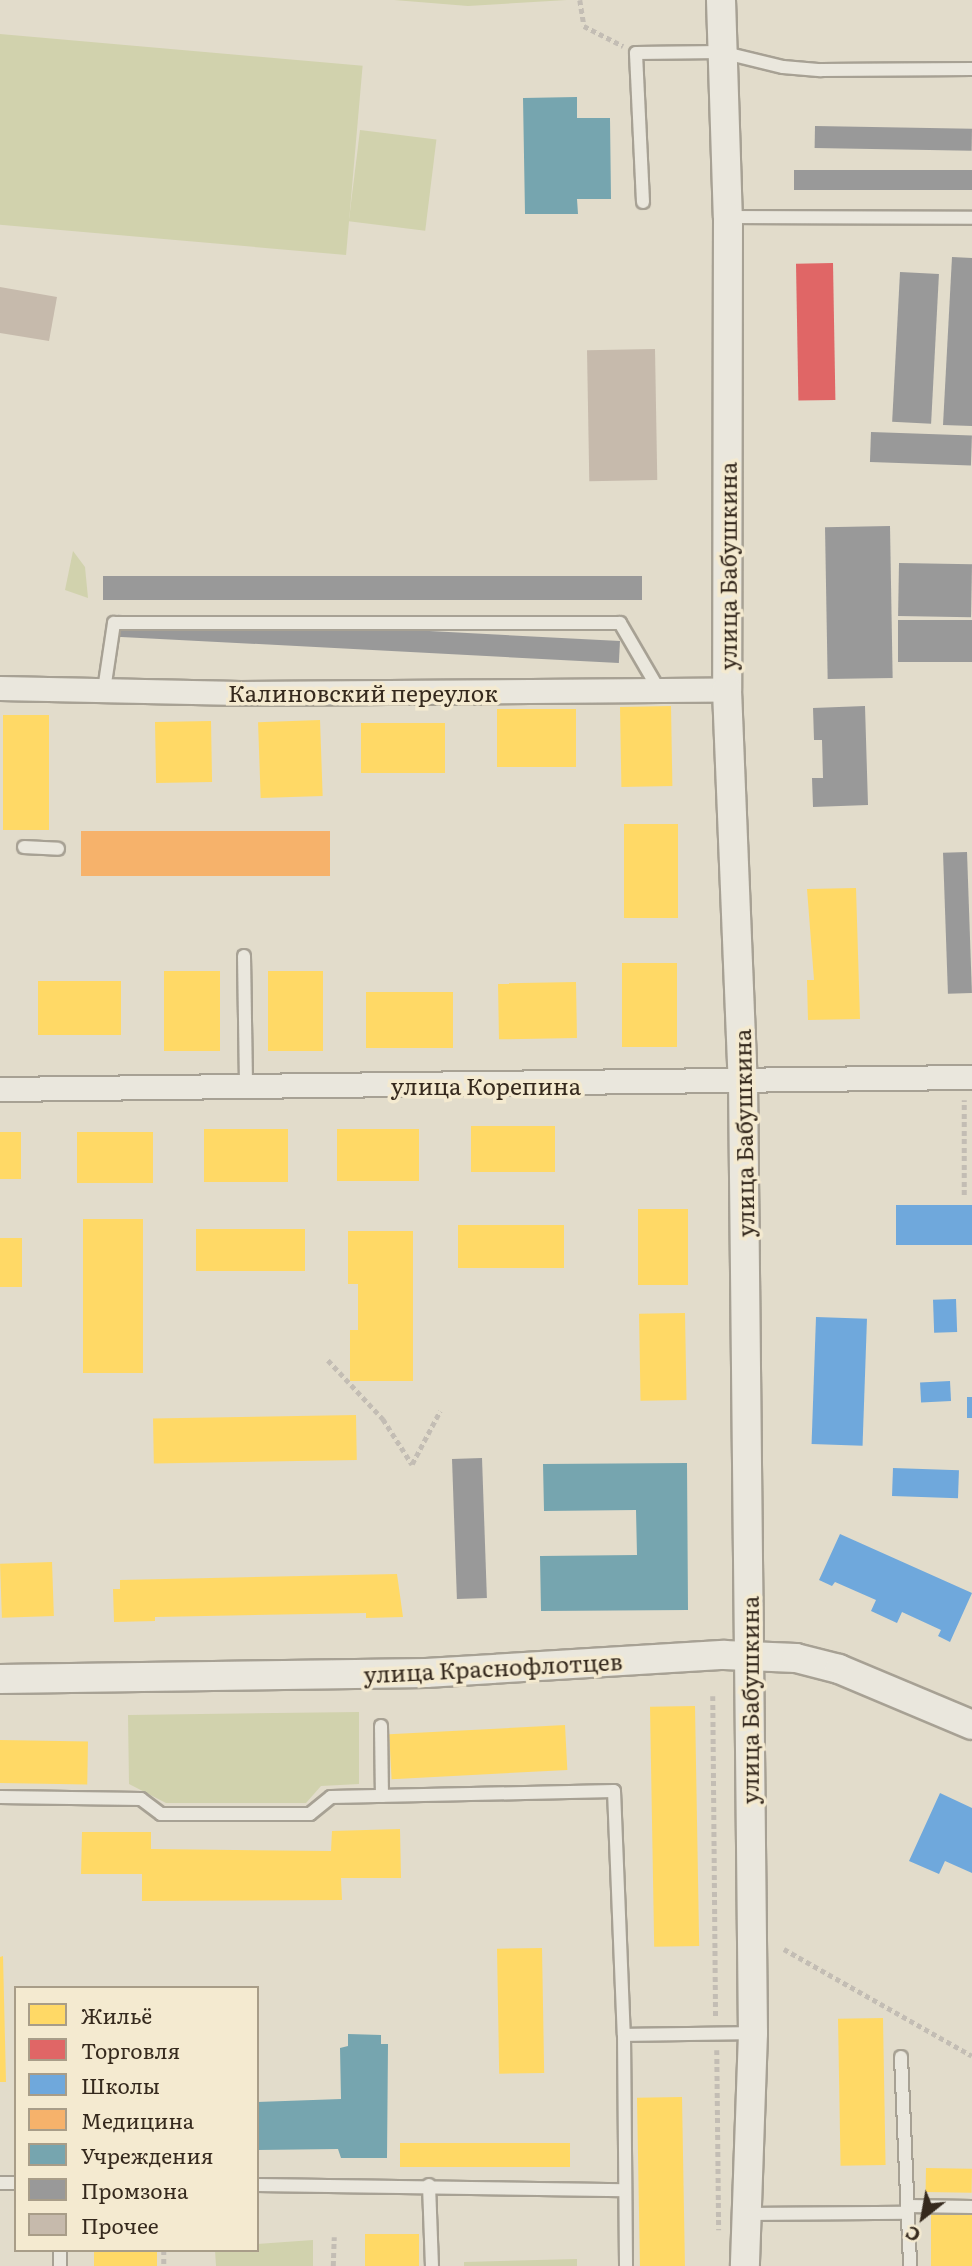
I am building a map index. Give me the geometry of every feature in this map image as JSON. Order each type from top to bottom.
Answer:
[{"type":"street","name":"улица Бабушкина","points":[[721,0],[728,217],[727,690],[743,1082],[746,1655],[753,2033],[745,2266]]},
{"type":"street","name":"Калиновский переулок","points":[[0,688],[727,690]]},
{"type":"street","name":"улица Корепина","points":[[0,1089],[246,1083],[743,1082],[972,1077]]},
{"type":"street","name":"улица Краснофлотцев","points":[[0,1679],[426,1673],[746,1655],[796,1658],[839,1669],[972,1725]]},
{"type":"lane","points":[[643,202],[636,53],[721,51],[783,67],[821,70],[972,69]]},
{"type":"lane","points":[[728,217],[972,218]]},
{"type":"lane","points":[[104,690],[114,623],[620,623],[659,690]]},
{"type":"lane","points":[[24,847],[58,849]]},
{"type":"lane","points":[[244,956],[246,1083]]},
{"type":"lane","points":[[380,1726],[382,1796]]},
{"type":"lane","points":[[0,1797],[141,1799],[160,1814],[310,1814],[331,1797],[614,1791],[624,2035],[626,2266]]},
{"type":"lane","points":[[624,2035],[753,2033]]},
{"type":"lane","points":[[901,2057],[910,2266]]},
{"type":"lane","points":[[259,2185],[429,2185],[625,2190]]},
{"type":"lane","points":[[429,2185],[432,2266]]},
{"type":"lane","points":[[745,2214],[972,2207]]},
{"type":"path","points":[[580,0],[584,26],[636,53]]},
{"type":"path","points":[[964,1100],[964,1195]]},
{"type":"path","points":[[328,1360],[383,1419],[412,1464],[440,1411]]},
{"type":"path","points":[[713,1696],[719,2239]]},
{"type":"path","points":[[784,1949],[972,2056]]},
{"type":"path","points":[[333,2266],[334,2237]]},
{"type":"green space","points":[[394,0],[567,0],[468,6]]},
{"type":"green space","points":[[0,34],[363,66],[346,255],[0,225]]},
{"type":"green space","points":[[360,130],[436,139],[425,231],[349,221]]},
{"type":"green space","points":[[73,551],[85,567],[88,598],[65,590]]},
{"type":"green space","points":[[359,1712],[359,1784],[321,1786],[306,1803],[166,1803],[129,1784],[128,1715]]},
{"type":"green space","points":[[313,2240],[313,2266],[216,2266],[215,2252],[259,2252],[259,2244]]},
{"type":"green space","points":[[577,2259],[577,2266],[464,2266],[464,2262]]},
{"type":"building: Жильё","points":[[671,706],[672,786],[621,787],[620,707]]},
{"type":"building: Жильё","points":[[497,709],[576,709],[576,767],[497,767]]},
{"type":"building: Жильё","points":[[3,715],[49,715],[49,830],[3,830]]},
{"type":"building: Жильё","points":[[320,720],[323,796],[261,798],[258,722]]},
{"type":"building: Жильё","points":[[211,721],[212,782],[156,783],[155,722]]},
{"type":"building: Жильё","points":[[361,723],[445,723],[445,773],[361,773]]},
{"type":"building: Жильё","points":[[624,824],[678,824],[678,918],[624,918]]},
{"type":"building: Жильё","points":[[856,888],[860,1019],[808,1020],[807,980],[814,980],[807,889]]},
{"type":"building: Жильё","points":[[622,963],[677,963],[677,1047],[622,1047]]},
{"type":"building: Жильё","points":[[164,971],[220,971],[220,1051],[164,1051]]},
{"type":"building: Жильё","points":[[268,971],[323,971],[323,1051],[268,1051]]},
{"type":"building: Жильё","points":[[38,981],[121,981],[121,1035],[38,1035]]},
{"type":"building: Жильё","points":[[576,982],[577,1038],[499,1039],[498,983]]},
{"type":"building: Жильё","points":[[366,992],[453,992],[453,1048],[366,1048]]},
{"type":"building: Жильё","points":[[471,1126],[555,1126],[555,1172],[471,1172]]},
{"type":"building: Жильё","points":[[204,1129],[288,1129],[288,1182],[204,1182]]},
{"type":"building: Жильё","points":[[337,1129],[419,1129],[419,1181],[337,1181]]},
{"type":"building: Жильё","points":[[0,1132],[21,1132],[21,1179],[0,1179]]},
{"type":"building: Жильё","points":[[77,1132],[153,1132],[153,1183],[77,1183]]},
{"type":"building: Жильё","points":[[638,1209],[688,1209],[688,1285],[638,1285]]},
{"type":"building: Жильё","points":[[83,1219],[143,1219],[143,1373],[83,1373]]},
{"type":"building: Жильё","points":[[458,1225],[564,1225],[564,1268],[458,1268]]},
{"type":"building: Жильё","points":[[196,1229],[305,1229],[305,1271],[196,1271]]},
{"type":"building: Жильё","points":[[348,1231],[413,1231],[413,1381],[350,1381],[350,1330],[358,1330],[358,1284],[348,1284]]},
{"type":"building: Жильё","points":[[0,1238],[22,1238],[22,1287],[0,1287]]},
{"type":"building: Жильё","points":[[685,1313],[687,1400],[641,1401],[639,1314]]},
{"type":"building: Жильё","points":[[356,1415],[357,1460],[154,1464],[153,1419]]},
{"type":"building: Жильё","points":[[52,1562],[54,1616],[2,1618],[0,1564]]},
{"type":"building: Жильё","points":[[397,1574],[403,1617],[366,1618],[366,1613],[155,1617],[155,1621],[114,1622],[113,1589],[120,1589],[120,1580]]},
{"type":"building: Жильё","points":[[695,1706],[699,1946],[654,1947],[650,1707]]},
{"type":"building: Жильё","points":[[565,1725],[567,1770],[392,1779],[389,1734]]},
{"type":"building: Жильё","points":[[0,1740],[88,1742],[87,1785],[0,1783]]},
{"type":"building: Жильё","points":[[400,1829],[401,1878],[341,1878],[342,1900],[142,1901],[142,1874],[81,1874],[82,1832],[151,1832],[151,1849],[331,1851],[332,1831]]},
{"type":"building: Жильё","points":[[542,1948],[544,2073],[499,2074],[497,1949]]},
{"type":"building: Жильё","points":[[3,1956],[6,2082],[0,2082],[0,1957]]},
{"type":"building: Жильё","points":[[883,2018],[886,2165],[841,2166],[838,2019]]},
{"type":"building: Жильё","points":[[682,2097],[685,2266],[640,2266],[637,2098]]},
{"type":"building: Жильё","points":[[400,2143],[570,2143],[570,2167],[400,2167]]},
{"type":"building: Жильё","points":[[926,2168],[972,2169],[972,2193],[926,2192]]},
{"type":"building: Жильё","points":[[931,2213],[972,2213],[972,2266],[931,2266]]},
{"type":"building: Жильё","points":[[365,2234],[419,2234],[419,2266],[365,2266]]},
{"type":"building: Жильё","points":[[94,2252],[157,2252],[157,2266],[94,2266]]},
{"type":"building: Торговля","points":[[833,263],[835,400],[798,401],[796,264]]},
{"type":"building: Школы","points":[[896,1205],[972,1205],[972,1245],[896,1245]]},
{"type":"building: Школы","points":[[956,1299],[957,1332],[934,1333],[933,1300]]},
{"type":"building: Школы","points":[[816,1317],[867,1319],[863,1446],[812,1444]]},
{"type":"building: Школы","points":[[950,1381],[951,1401],[921,1403],[920,1383]]},
{"type":"building: Школы","points":[[967,1397],[972,1397],[972,1418],[967,1418]]},
{"type":"building: Школы","points":[[893,1468],[959,1470],[958,1498],[892,1496]]},
{"type":"building: Школы","points":[[840,1534],[972,1593],[950,1642],[938,1636],[941,1630],[902,1612],[897,1623],[871,1611],[876,1600],[835,1582],[832,1586],[819,1580]]},
{"type":"building: Школы","points":[[940,1793],[972,1808],[972,1873],[945,1861],[939,1874],[909,1861]]},
{"type":"building: Медицина","points":[[81,831],[330,831],[330,876],[81,876]]},
{"type":"building: Учреждения","points":[[577,97],[577,118],[610,118],[611,199],[577,199],[578,214],[525,214],[523,98]]},
{"type":"building: Учреждения","points":[[687,1463],[688,1610],[541,1611],[540,1556],[637,1555],[636,1510],[544,1511],[543,1464]]},
{"type":"building: Учреждения","points":[[348,2034],[381,2035],[381,2044],[388,2044],[387,2158],[341,2158],[338,2149],[259,2150],[259,2102],[341,2099],[340,2048],[348,2046]]},
{"type":"building: Промзона","points":[[815,126],[972,129],[972,151],[815,148]]},
{"type":"building: Промзона","points":[[794,170],[972,170],[972,190],[794,190]]},
{"type":"building: Промзона","points":[[952,257],[972,258],[972,426],[943,425]]},
{"type":"building: Промзона","points":[[900,272],[939,274],[931,424],[892,422]]},
{"type":"building: Промзона","points":[[871,432],[972,436],[971,466],[870,462]]},
{"type":"building: Промзона","points":[[890,526],[893,678],[828,679],[825,527]]},
{"type":"building: Промзона","points":[[899,563],[972,564],[971,617],[898,616]]},
{"type":"building: Промзона","points":[[103,576],[642,576],[642,600],[103,600]]},
{"type":"building: Промзона","points":[[118,615],[620,641],[619,663],[117,637]]},
{"type":"building: Промзона","points":[[898,620],[972,620],[972,662],[898,662]]},
{"type":"building: Промзона","points":[[865,706],[868,805],[813,807],[812,778],[823,778],[822,740],[814,740],[813,708]]},
{"type":"building: Промзона","points":[[967,852],[972,993],[948,994],[943,853]]},
{"type":"building: Промзона","points":[[482,1458],[487,1598],[457,1599],[452,1459]]},
{"type":"building: Прочее","points":[[0,287],[57,297],[49,341],[0,333]]},
{"type":"building: Прочее","points":[[655,349],[657,480],[589,481],[587,350]]}]
